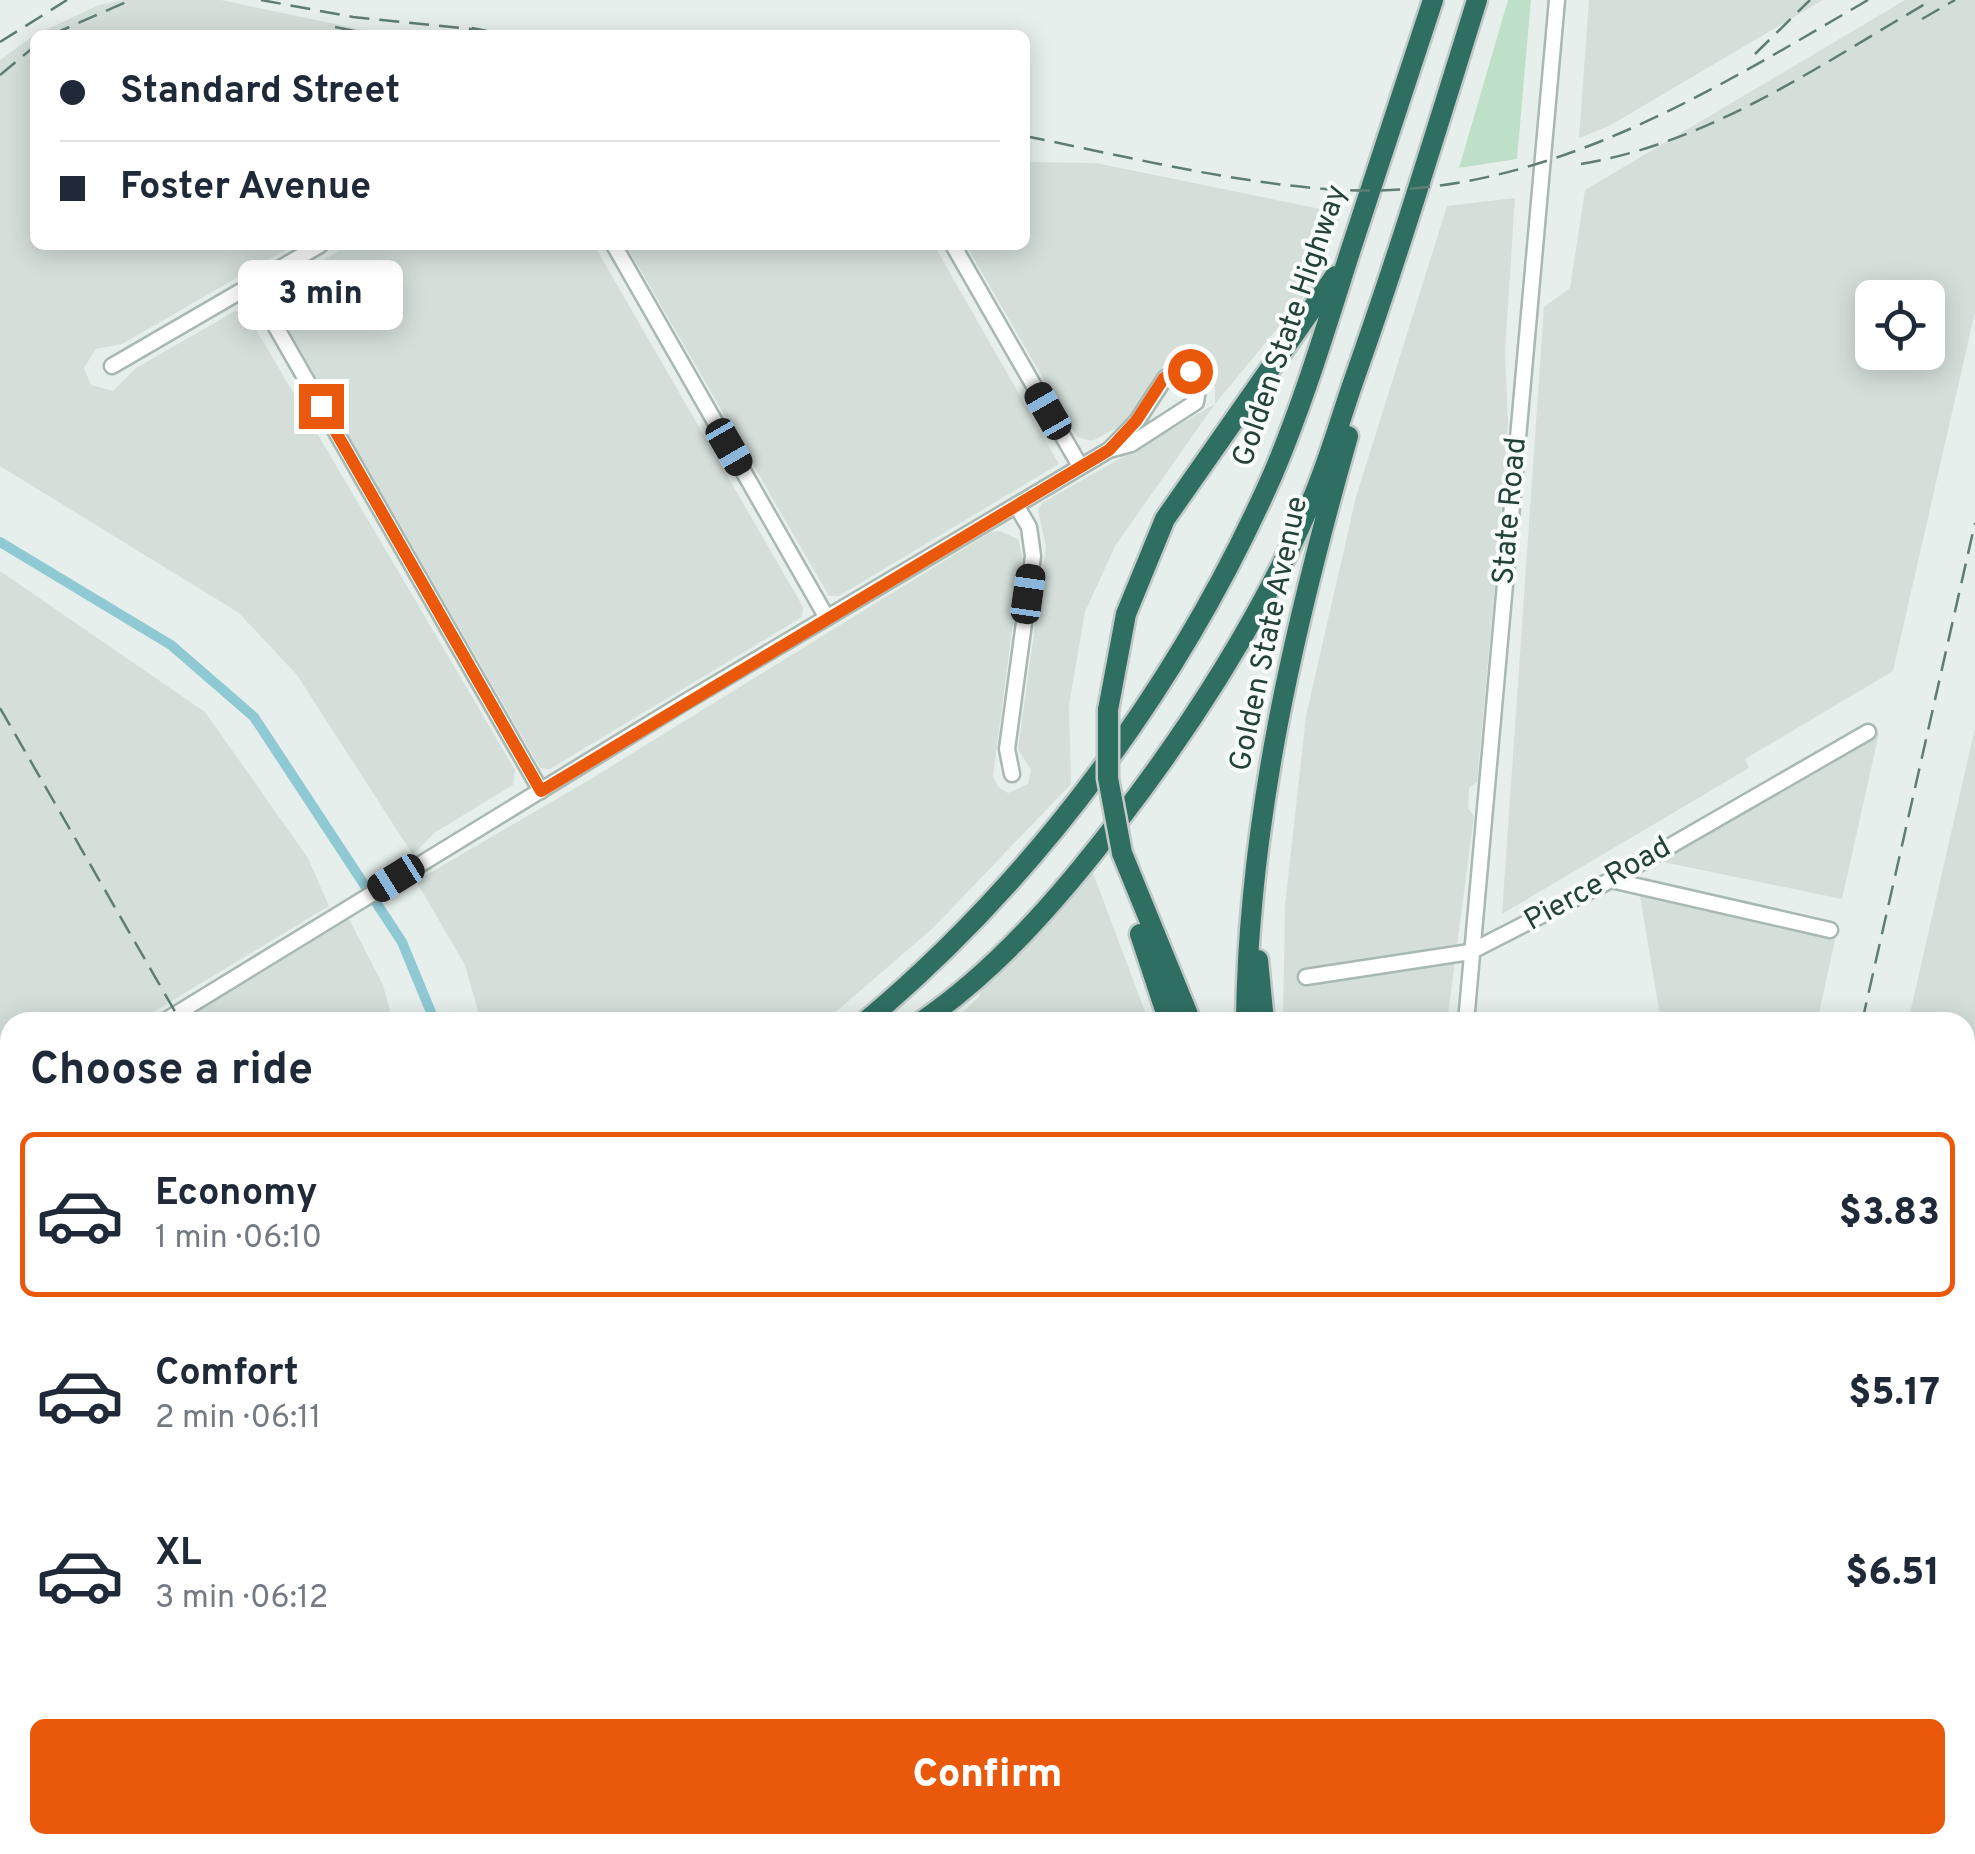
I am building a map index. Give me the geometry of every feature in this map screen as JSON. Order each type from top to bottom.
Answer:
[{"type":"highway","name":"Golden State Highway","points":[[876,1012],[979,916],[1082,793],[1164,678],[1223,577],[1274,470],[1321,348],[1433,0]]},
{"type":"highway","points":[[937,1012],[960,996],[1042,914],[1094,852],[1200,708],[1272,584],[1313,498],[1395,265],[1477,0]]},
{"type":"highway","points":[[1166,1012],[1129,899],[1108,768],[1108,710],[1126,614],[1165,518],[1200,464],[1277,364],[1350,253]]},
{"type":"highway","name":"Golden State Avenue","points":[[1247,1012],[1252,909],[1266,789],[1289,668],[1315,554],[1395,265]]},
{"type":"highway","points":[[1122,854],[1140,906],[1188,1012]]},
{"type":"highway","points":[[1252,909],[1263,1012]]},
{"type":"street","name":"State Road","points":[[1467,1012],[1558,0]]},
{"type":"street","points":[[112,366],[311,250]]},
{"type":"street","points":[[617,250],[827,618]]},
{"type":"street","points":[[956,250],[1080,466]]},
{"type":"street","points":[[252,284],[541,791]]},
{"type":"street","points":[[180,1012],[1080,466],[1109,450],[1132,444],[1188,410],[1200,394],[1195,375],[1184,368],[1171,372],[1136,421],[1109,450]]},
{"type":"street","points":[[1012,774],[1007,749],[1033,556],[1029,528],[1016,505]]},
{"type":"street","name":"Pierce Road","points":[[1306,976],[1470,952],[1611,880],[1868,732]]},
{"type":"street","points":[[1611,880],[1830,930]]},
{"type":"shaded area","points":[[124,0],[221,0],[363,30],[46,30],[99,5]]},
{"type":"shaded area","points":[[1589,0],[1823,0],[1609,126],[1579,138]]},
{"type":"shaded area","points":[[1905,0],[1975,0],[1975,312],[1893,671],[1745,759],[1749,768],[1502,914],[1544,307],[1570,288],[1585,190]]},
{"type":"shaded area","points":[[30,39],[30,250],[285,250],[122,344],[96,349],[84,368],[91,385],[113,391],[136,368],[235,311],[247,314],[515,770],[513,785],[434,833],[413,855],[297,675],[239,613],[0,466],[0,60]]},
{"type":"shaded area","points":[[1030,162],[1096,163],[1340,213],[1331,245],[1310,289],[1215,404],[1215,387],[1201,365],[1190,359],[1171,360],[1157,372],[1127,423],[1092,441],[1077,437],[969,250],[1030,250]]},
{"type":"shaded area","points":[[1515,198],[1505,351],[1508,422],[1500,530],[1477,782],[1469,788],[1468,808],[1474,816],[1448,1012],[1283,1012],[1285,905],[1306,716],[1356,497],[1447,206]]},
{"type":"shaded area","points":[[340,250],[597,250],[803,607],[802,617],[550,769],[540,768],[271,300],[272,290]]},
{"type":"shaded area","points":[[629,250],[937,250],[1059,464],[839,596],[829,596]]},
{"type":"shaded area","points":[[1215,404],[1115,546],[1085,612],[1069,705],[1071,784],[933,928],[836,1012],[478,1012],[465,965],[416,881],[589,780],[991,532],[1000,531],[1018,539],[1022,555],[993,776],[998,787],[1008,793],[1028,784],[1031,770],[1018,749],[1046,547],[1038,510],[1042,503]]},
{"type":"shaded area","points":[[0,571],[205,712],[308,858],[329,906],[154,1012],[0,1012]]},
{"type":"shaded area","points":[[1975,728],[1975,1012],[1910,1012]]},
{"type":"shaded area","points":[[1879,733],[1842,899],[1649,859],[1763,791],[1768,799]]},
{"type":"shaded area","points":[[1093,873],[1145,1012],[963,1012],[979,997],[983,984],[1040,931]]},
{"type":"shaded area","points":[[1639,890],[1837,931],[1819,1012],[1659,1012]]},
{"type":"shaded area","points":[[349,919],[383,985],[390,1012],[196,1012]]},
{"type":"green space","points":[[1508,0],[1531,0],[1517,159],[1459,168]]},
{"type":"waterway","points":[[0,542],[171,645],[254,717],[402,942],[431,1012]]},
{"type":"railway","points":[[0,42],[67,0]]},
{"type":"railway","points":[[62,30],[131,0]]},
{"type":"railway","points":[[261,0],[353,17],[481,30]]},
{"type":"railway","points":[[1755,54],[1810,0]]},
{"type":"railway","points":[[1030,137],[1212,174],[1325,189],[1400,190],[1472,180],[1542,162],[1610,138],[1740,74],[1868,0]]},
{"type":"railway","points":[[1581,164],[1629,153],[1720,120],[1806,75],[1932,0]]},
{"type":"railway","points":[[1922,19],[1955,0]]},
{"type":"railway","points":[[335,27],[350,30]]},
{"type":"railway","points":[[472,28],[482,30]]},
{"type":"railway","points":[[0,75],[30,50]]},
{"type":"railway","points":[[1864,1012],[1975,523]]},
{"type":"railway","points":[[0,708],[175,1012]]},
{"type":"route","points":[[321,406],[541,791],[1109,450],[1136,421],[1164,378],[1178,369],[1190,371]]}]
